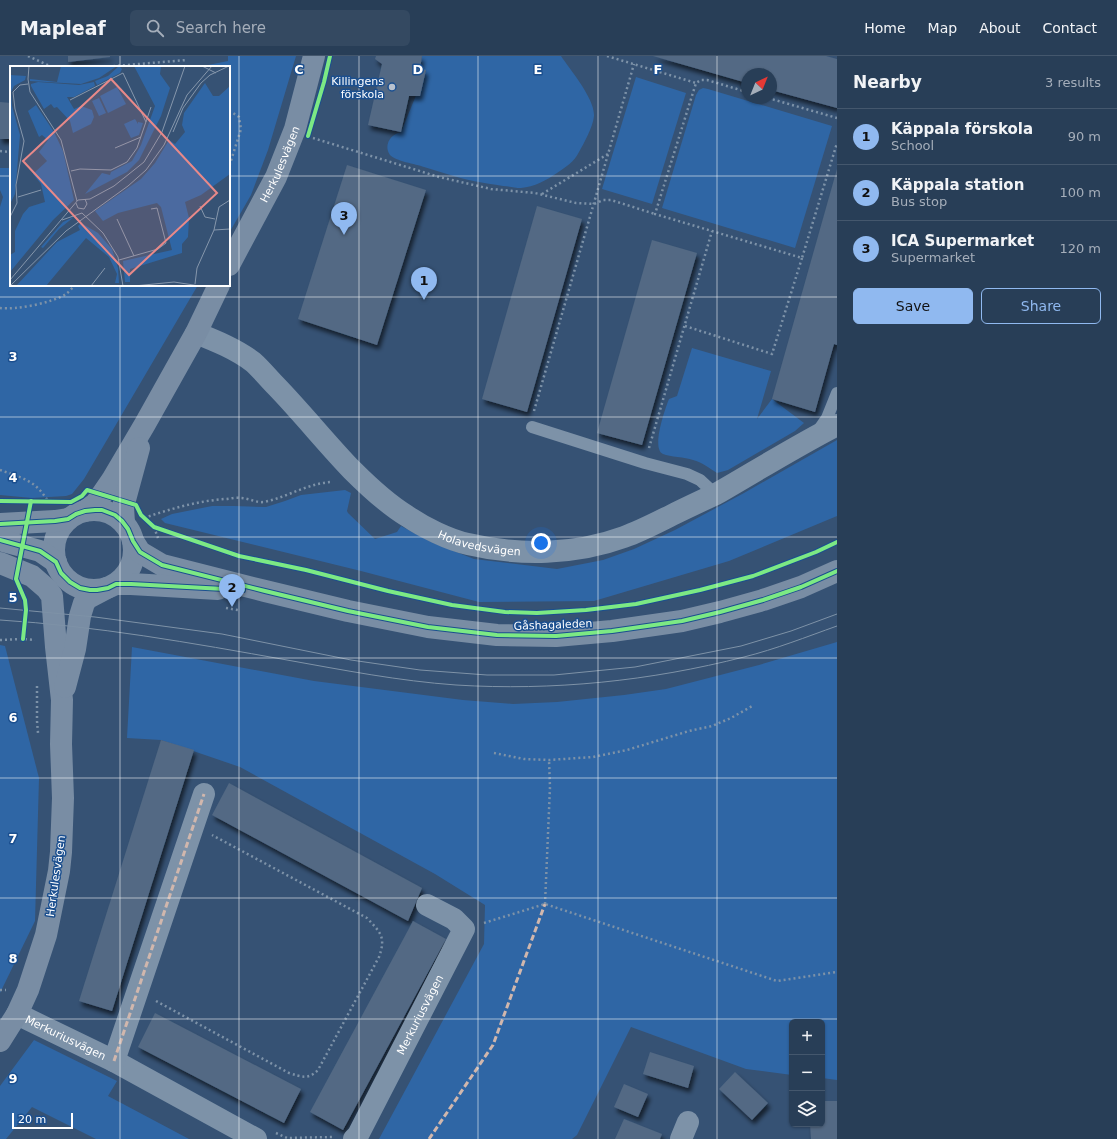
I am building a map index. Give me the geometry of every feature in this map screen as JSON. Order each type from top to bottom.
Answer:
[{"type":"street","name":"Herkulesvägen","points":[[230,263],[276,177],[294,129],[314,56]]},
{"type":"street","points":[[58,566],[54,550],[56,536],[62,525],[91,507],[99,499],[145,424],[196,333],[219,286]]},
{"type":"street","name":"Holavedsvägen","points":[[196,333],[243,355],[254,364],[354,471],[386,501],[413,520],[439,533],[467,544],[498,549],[528,552],[560,552],[596,546],[624,538],[715,494],[837,425]]},
{"type":"street","points":[[111,586],[125,576],[131,566],[134,553],[134,527],[123,507],[145,424]]},
{"type":"street","name":"Gåshagaleden","points":[[0,524],[55,521],[95,510],[108,512],[134,527],[140,552],[162,565],[348,611],[428,627],[496,635],[556,636],[612,631],[682,621],[764,600],[801,587],[837,571]]},
{"type":"street","name":"Gåshagaleden","points":[[0,540],[40,551],[58,566],[70,582],[80,588],[90,590],[131,584],[265,591]]},
{"type":"street","points":[[0,562],[32,576],[47,588],[52,596]]},
{"type":"street","name":"Herkulesvägen","points":[[0,1041],[17,1014],[28,990],[46,935],[59,871],[63,798],[61,744],[62,700],[52,596],[58,566]]},
{"type":"street","name":"Herkulesvägen","points":[[62,700],[75,649],[80,616],[84,603],[94,594],[111,586]]},
{"type":"street","name":"Merkuriusvägen","points":[[114,1061],[204,794]]},
{"type":"street","points":[[427,905],[454,919],[464,929]]},
{"type":"street","name":"Merkuriusvägen","points":[[345,1138],[358,1135],[464,929]]},
{"type":"street","name":"Merkuriusvägen","points":[[17,1014],[264,1135]]},
{"type":"lane","name":"Holavedsvägen","points":[[812,438],[827,418],[837,393]]},
{"type":"lane","points":[[532,427],[645,463],[681,472],[700,480],[715,494]]},
{"type":"path","points":[[28,56],[50,66]]},
{"type":"path","points":[[607,56],[696,83]]},
{"type":"path","points":[[115,66],[187,60]]},
{"type":"path","points":[[532,427],[534,412],[634,64]]},
{"type":"path","points":[[655,214],[696,83],[701,80],[707,80],[741,90]]},
{"type":"path","points":[[777,101],[837,118]]},
{"type":"path","points":[[230,111],[239,117],[241,129],[230,164]]},
{"type":"path","points":[[294,129],[308,136],[439,177],[491,189],[542,194],[576,203],[594,204],[604,200],[611,200],[802,258]]},
{"type":"path","points":[[685,326],[772,354],[837,143]]},
{"type":"path","points":[[542,194],[608,154]]},
{"type":"path","points":[[645,463],[712,231]]},
{"type":"path","points":[[0,308],[7,309],[50,301],[65,294],[74,286]]},
{"type":"path","points":[[0,470],[13,474],[33,484],[48,501]]},
{"type":"path","points":[[134,527],[158,513],[209,500],[241,498],[255,502],[263,502],[306,487],[335,482]]},
{"type":"path","points":[[43,501],[56,501]]},
{"type":"path","points":[[0,640],[23,639],[39,641]]},
{"type":"path","points":[[38,684],[37,721],[39,735]]},
{"type":"path","points":[[494,753],[524,759],[549,760],[593,757],[628,750],[690,731],[712,726],[754,705]]},
{"type":"path","points":[[545,904],[550,787],[549,760]]},
{"type":"path","points":[[138,991],[289,1073],[302,1077],[312,1076],[318,1070],[379,957],[383,938],[367,918],[193,825]]},
{"type":"path","points":[[464,929],[545,904],[776,981],[837,972]]},
{"type":"path","points":[[3,996],[9,985]]},
{"type":"path","points":[[264,1135],[287,1138],[345,1138]]},
{"type":"shaded area","points":[[228,56],[296,56],[268,150],[251,195],[230,231],[230,66],[203,66],[228,61]]},
{"type":"shaded area","points":[[422,56],[561,56],[582,85],[593,109],[594,116],[592,125],[577,156],[567,166],[549,178],[535,185],[521,188],[489,184],[461,178],[401,161],[393,157],[390,155],[387,147],[389,140],[397,133],[401,132],[426,71],[420,69]]},
{"type":"shaded area","points":[[636,77],[686,93],[652,204],[602,189]]},
{"type":"shaded area","points":[[703,88],[708,89],[741,99],[741,104],[758,104],[832,126],[795,248],[662,208],[696,95],[699,90]]},
{"type":"shaded area","points":[[0,168],[10,168],[10,286],[197,286],[84,479],[72,494],[66,496],[32,498],[0,495],[0,207],[3,197],[0,190]]},
{"type":"shaded area","points":[[692,348],[771,371],[757,419],[772,399],[804,423],[795,431],[728,470],[717,473],[696,461],[663,454],[658,445],[662,419],[669,399],[677,396]]},
{"type":"shaded area","points":[[837,440],[837,516],[729,561],[594,601],[479,602],[361,571],[165,523],[161,519],[172,514],[212,506],[266,507],[301,495],[345,490],[351,493],[347,511],[348,513],[375,539],[397,532],[401,526],[431,542],[474,559],[557,569],[603,560],[634,549],[675,530],[744,493]]},
{"type":"shaded area","points":[[837,642],[837,1080],[825,1078],[825,1019],[789,1019],[789,1075],[746,1069],[631,1027],[577,1135],[572,1139],[379,1139],[484,944],[485,905],[435,874],[240,767],[161,740],[127,738],[132,647],[314,681],[463,700],[513,704],[557,702],[666,689],[759,665]]},
{"type":"shaded area","points":[[0,645],[5,646],[39,778],[35,921],[0,993]]},
{"type":"shaded area","points":[[34,1040],[117,1081],[108,1096],[189,1139],[96,1139],[32,1107],[6,1139],[0,1139],[0,1086]]},
{"type":"building","points":[[68,56],[110,56],[110,57],[68,62]]},
{"type":"building","points":[[376,56],[422,56],[420,69],[426,70],[420,96],[409,96],[401,132],[368,125],[382,64],[375,59]]},
{"type":"building","points":[[653,56],[826,56],[837,59],[837,108],[777,92],[777,68],[741,68],[741,81]]},
{"type":"building","points":[[0,102],[10,103],[10,139],[0,139]]},
{"type":"building","points":[[347,165],[426,190],[377,345],[298,319]]},
{"type":"building","points":[[837,169],[837,345],[834,344],[815,412],[772,399]]},
{"type":"building","points":[[537,206],[582,219],[527,412],[482,399]]},
{"type":"building","points":[[652,240],[697,253],[642,445],[597,433]]},
{"type":"building","points":[[161,740],[194,750],[112,1011],[79,1001]]},
{"type":"building","points":[[229,783],[422,888],[408,921],[212,815]]},
{"type":"building","points":[[413,921],[446,939],[343,1130],[310,1112]]},
{"type":"building","points":[[155,1013],[301,1089],[284,1123],[138,1047]]},
{"type":"building","points":[[650,1052],[694,1066],[688,1088],[643,1074]]},
{"type":"building","points":[[735,1072],[768,1103],[752,1120],[719,1089]]},
{"type":"building","points":[[624,1084],[648,1094],[638,1117],[614,1107]]},
{"type":"building","points":[[825,1101],[837,1101],[837,1139],[811,1139],[810,1127],[825,1127]]},
{"type":"building","points":[[624,1119],[662,1134],[660,1139],[615,1139]]},
{"type":"tram line","points":[[0,608],[95,617],[222,634],[351,660],[420,670],[487,675],[554,675],[635,667],[741,646],[791,631],[837,614]]},
{"type":"tram line","points":[[0,620],[72,626],[144,636],[392,678],[456,685],[492,687],[565,685],[637,678],[673,672],[756,654],[837,626]]},
{"type":"marked path","points":[[114,1061],[204,794]]},
{"type":"marked path","points":[[429,1139],[493,1045],[545,904]]},
{"type":"cycle path","points":[[308,136],[330,56]]},
{"type":"cycle path","points":[[0,501],[71,502],[82,496],[87,490],[136,505],[141,515],[154,527],[239,556],[306,570],[388,591],[452,605],[505,612],[537,613],[586,610],[636,604],[700,590],[753,576],[816,552],[837,542]]},
{"type":"cycle path","points":[[23,639],[26,610],[25,600],[16,579],[31,501]]},
{"type":"cycle path","points":[[0,524],[55,521],[68,519],[85,511],[102,510],[115,515],[122,521],[140,552],[162,565],[348,611],[428,627],[497,635],[556,636],[612,631],[682,621],[763,600],[801,587],[837,571]]},
{"type":"cycle path","points":[[0,540],[40,551],[56,562],[61,573],[70,582],[80,588],[97,590],[108,588],[116,584],[131,584],[243,590]]},
{"type":"place","name":"Killingens förskola","points":[[392,87]]},
{"type":"place","name":"ICA Supermarket","points":[[344,235]]},
{"type":"place","name":"Käppala förskola","points":[[424,300]]},
{"type":"place","name":"Käppala station","points":[[232,607]]}]
